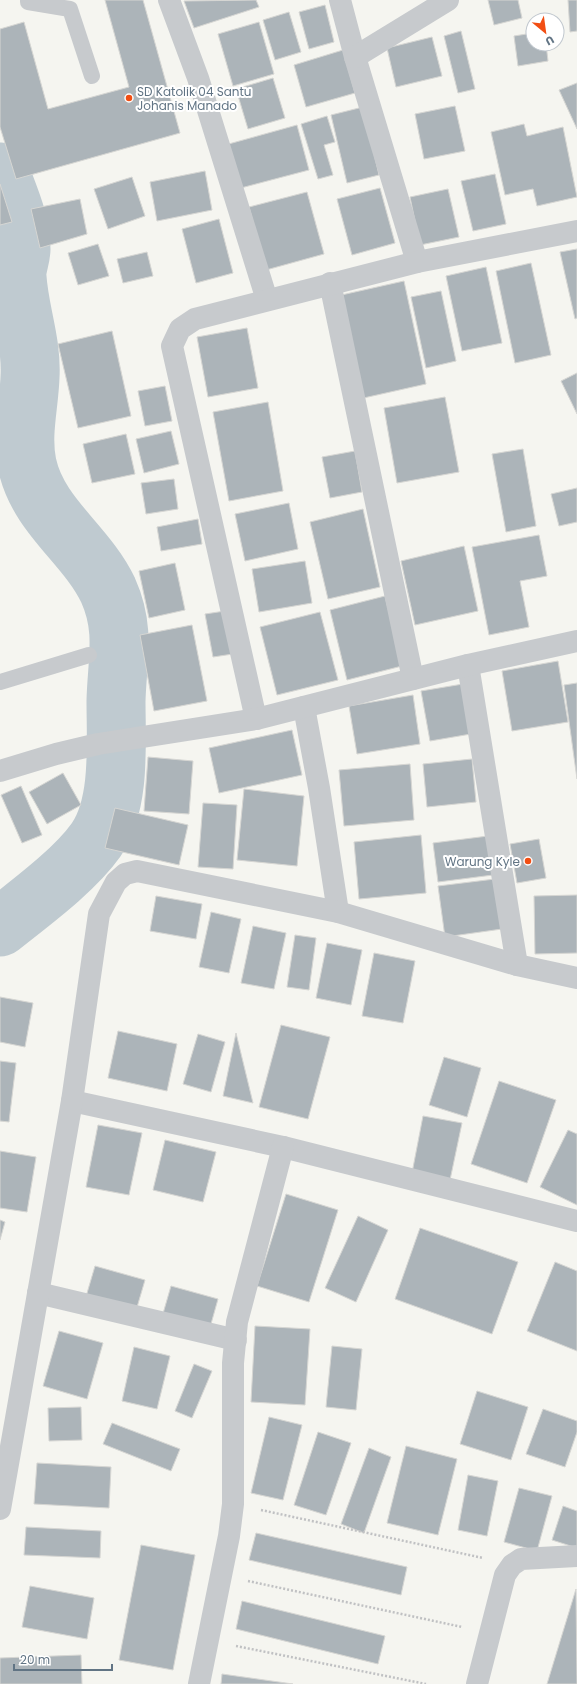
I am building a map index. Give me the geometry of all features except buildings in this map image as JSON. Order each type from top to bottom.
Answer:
[{"type":"street","points":[[169,0],[198,78],[266,300]]},
{"type":"street","points":[[340,0],[355,57],[417,262]]},
{"type":"street","points":[[355,57],[448,0]]},
{"type":"street","points":[[256,719],[172,346],[180,329],[186,323],[195,319],[330,283],[417,262],[577,231]]},
{"type":"street","points":[[330,283],[413,679]]},
{"type":"street","points":[[0,771],[56,754],[98,744],[256,719],[468,665],[577,641]]},
{"type":"street","points":[[468,665],[517,965]]},
{"type":"street","points":[[304,707],[319,788],[338,912]]},
{"type":"street","points":[[0,1509],[72,1101],[99,914],[116,882],[125,874],[137,871],[338,912],[517,965],[577,978]]},
{"type":"street","points":[[72,1101],[283,1147],[577,1221]]},
{"type":"street","points":[[199,1684],[229,1536],[233,1504],[233,1363],[237,1322],[283,1147]]},
{"type":"street","points":[[38,1293],[236,1340]]},
{"type":"street","points":[[477,1684],[505,1575],[512,1565],[521,1558],[577,1556]]},
{"type":"lane","points":[[28,0],[28,2],[70,10],[92,76]]},
{"type":"lane","points":[[0,682],[89,655]]},
{"type":"path","points":[[233,1504],[512,1565]]},
{"type":"path","points":[[221,1575],[490,1633]]},
{"type":"path","points":[[208,1640],[426,1684]]},
{"type":"waterway","points":[[0,172],[17,219],[20,239],[21,252],[17,270],[18,290],[30,364],[25,431],[25,453],[27,464],[41,499],[52,515],[88,558],[108,590],[114,605],[119,632],[115,773],[110,809],[104,825],[96,840],[87,852],[64,875],[0,927]]},
{"type":"place","name":"SD Katolik 04 Santu Johanis Manado","points":[[129,98]]},
{"type":"place","name":"Warung Kyle","points":[[528,861]]}]
